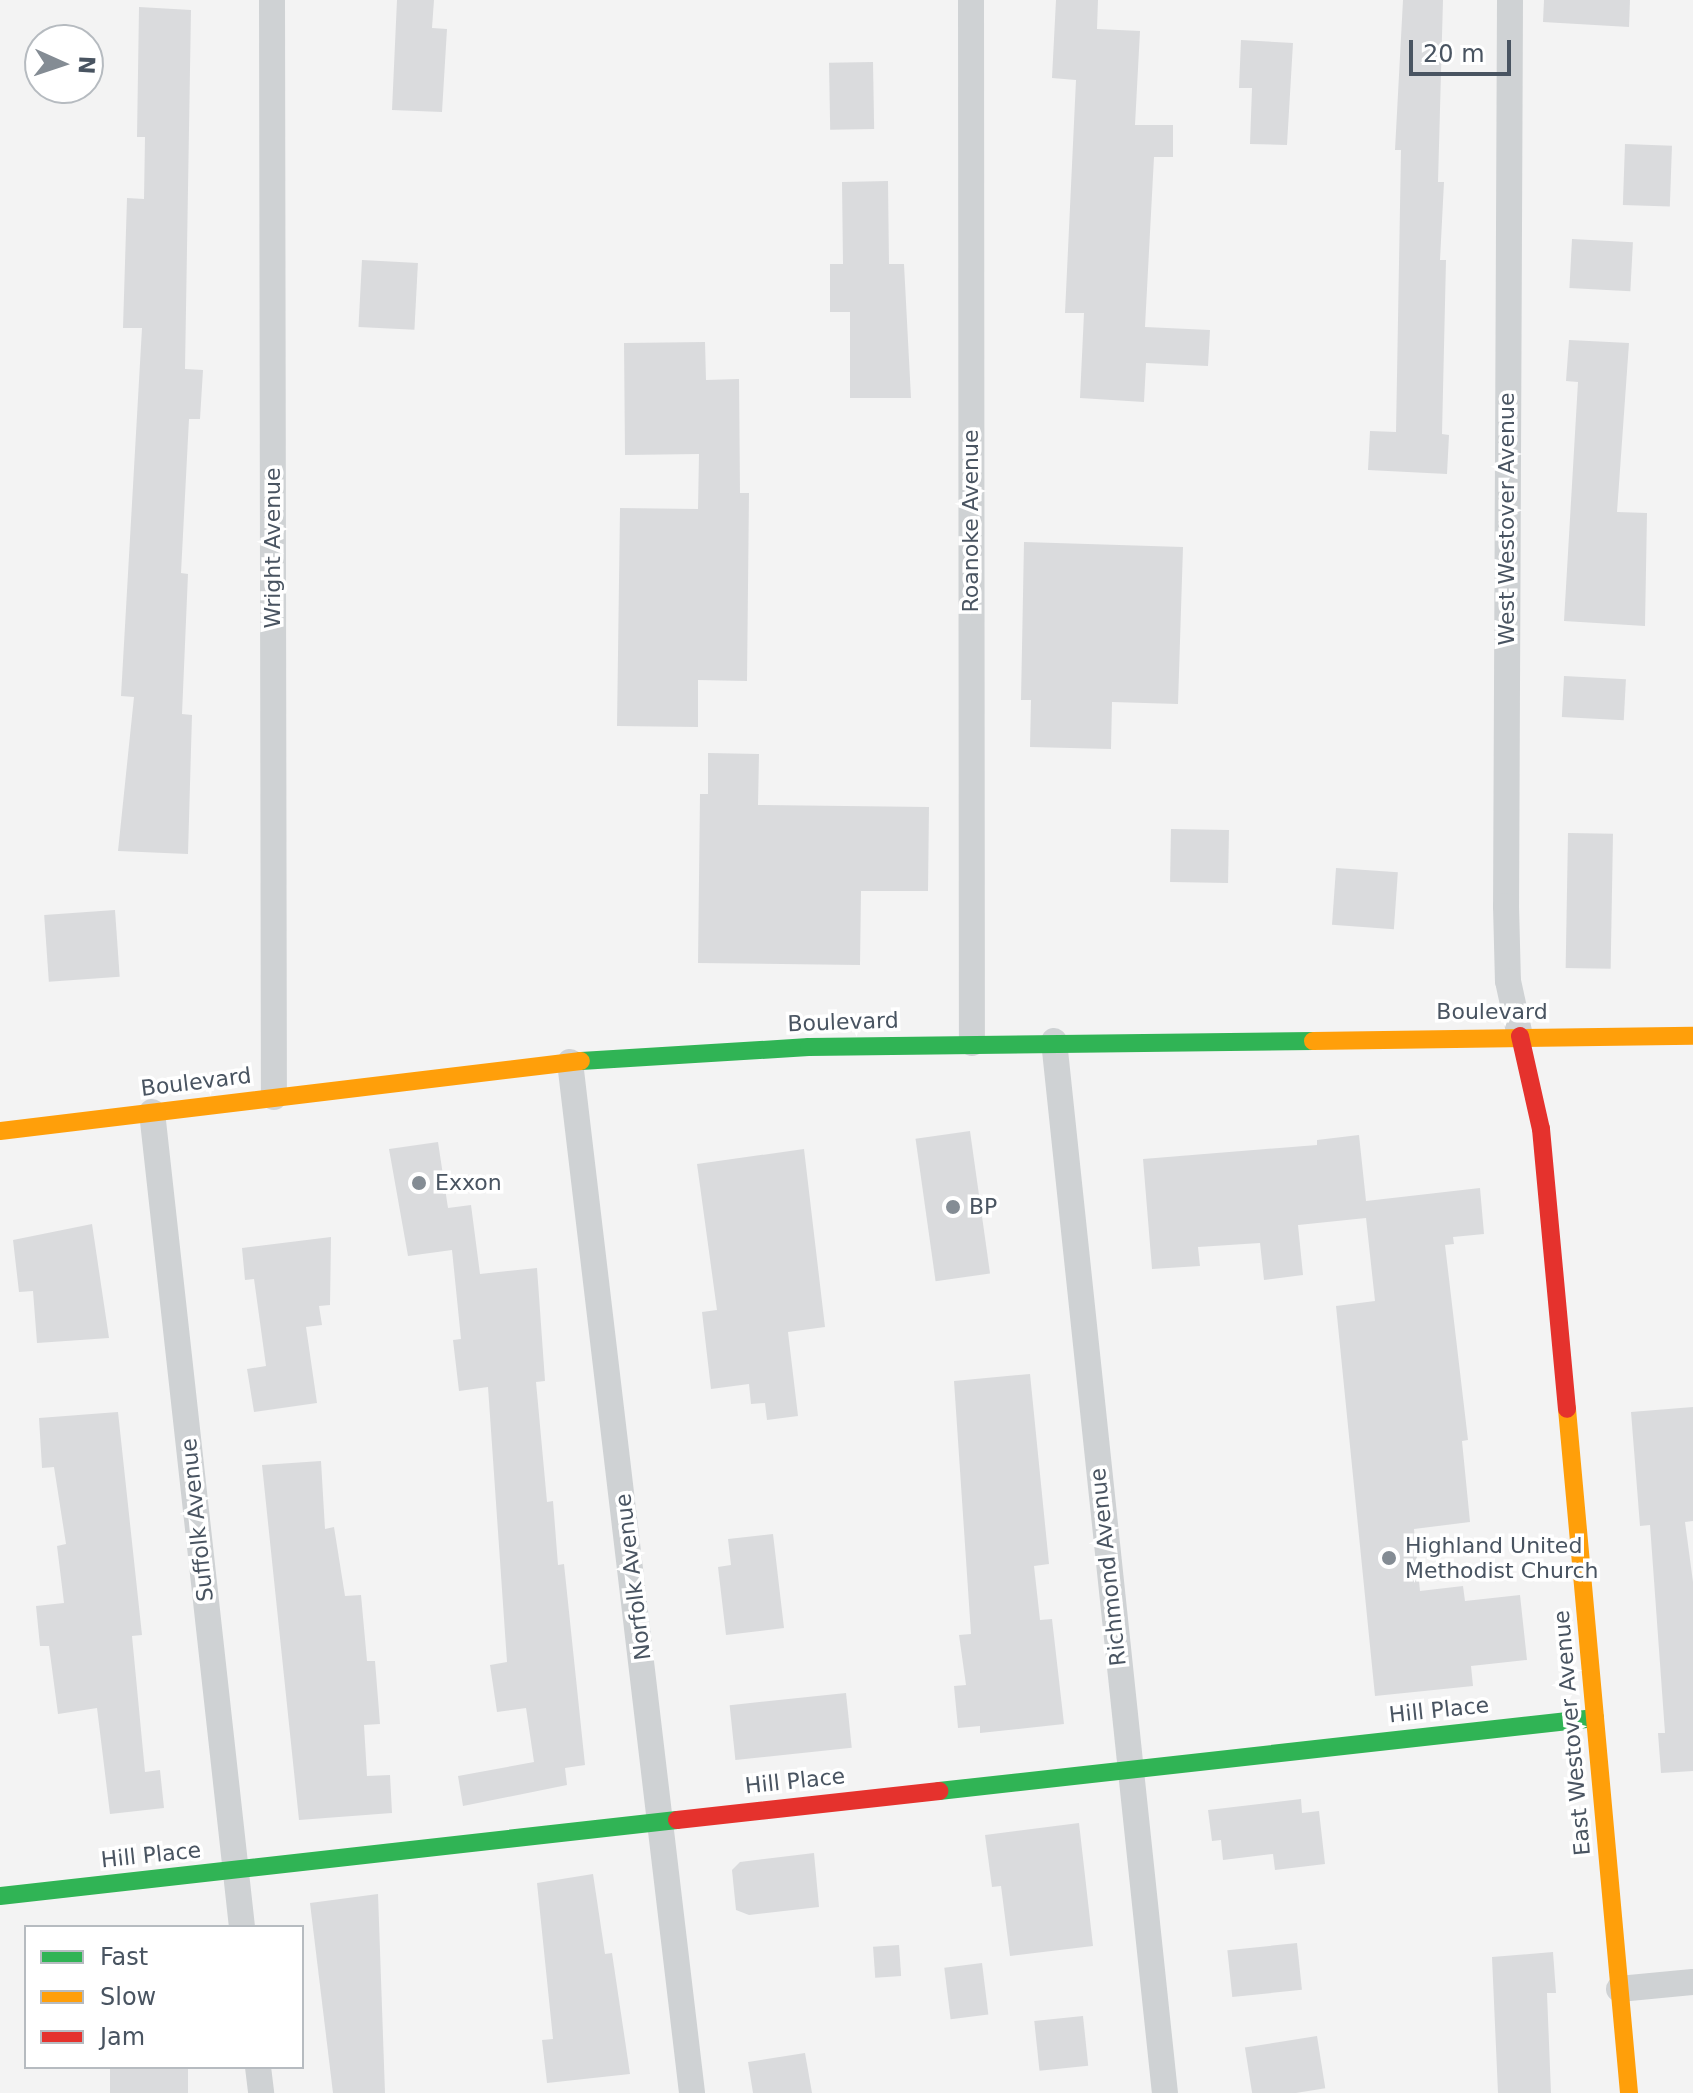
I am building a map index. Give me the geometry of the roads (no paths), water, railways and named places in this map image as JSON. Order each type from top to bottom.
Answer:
[{"type":"main road","name":"East Westover Avenue","points":[[1520,1036],[1541,1129],[1629,2093]]},
{"type":"main road","name":"Boulevard","points":[[0,1131],[570,1062],[1054,1041],[1693,1036]]},
{"type":"main road","name":"Hill Place","points":[[0,1896],[1595,1718]]},
{"type":"street","name":"Wright Avenue","points":[[272,0],[274,1097]]},
{"type":"street","name":"Roanoke Avenue","points":[[971,0],[972,1043]]},
{"type":"street","name":"West Westover Avenue","points":[[1510,0],[1506,906],[1508,981],[1520,1036]]},
{"type":"street","name":"Richmond Avenue","points":[[1054,1041],[1165,2093]]},
{"type":"street","name":"Norfolk Avenue","points":[[570,1062],[692,2093]]},
{"type":"street","name":"Suffolk Avenue","points":[[152,1112],[242,1925]]},
{"type":"street","points":[[1619,1989],[1693,1982]]},
{"type":"street","points":[[258,2069],[261,2093]]},
{"type":"place","name":"Exxon","points":[[419,1183]]},
{"type":"place","name":"BP","points":[[953,1207]]},
{"type":"place","name":"Highland United Methodist Church","points":[[1389,1558]]}]
